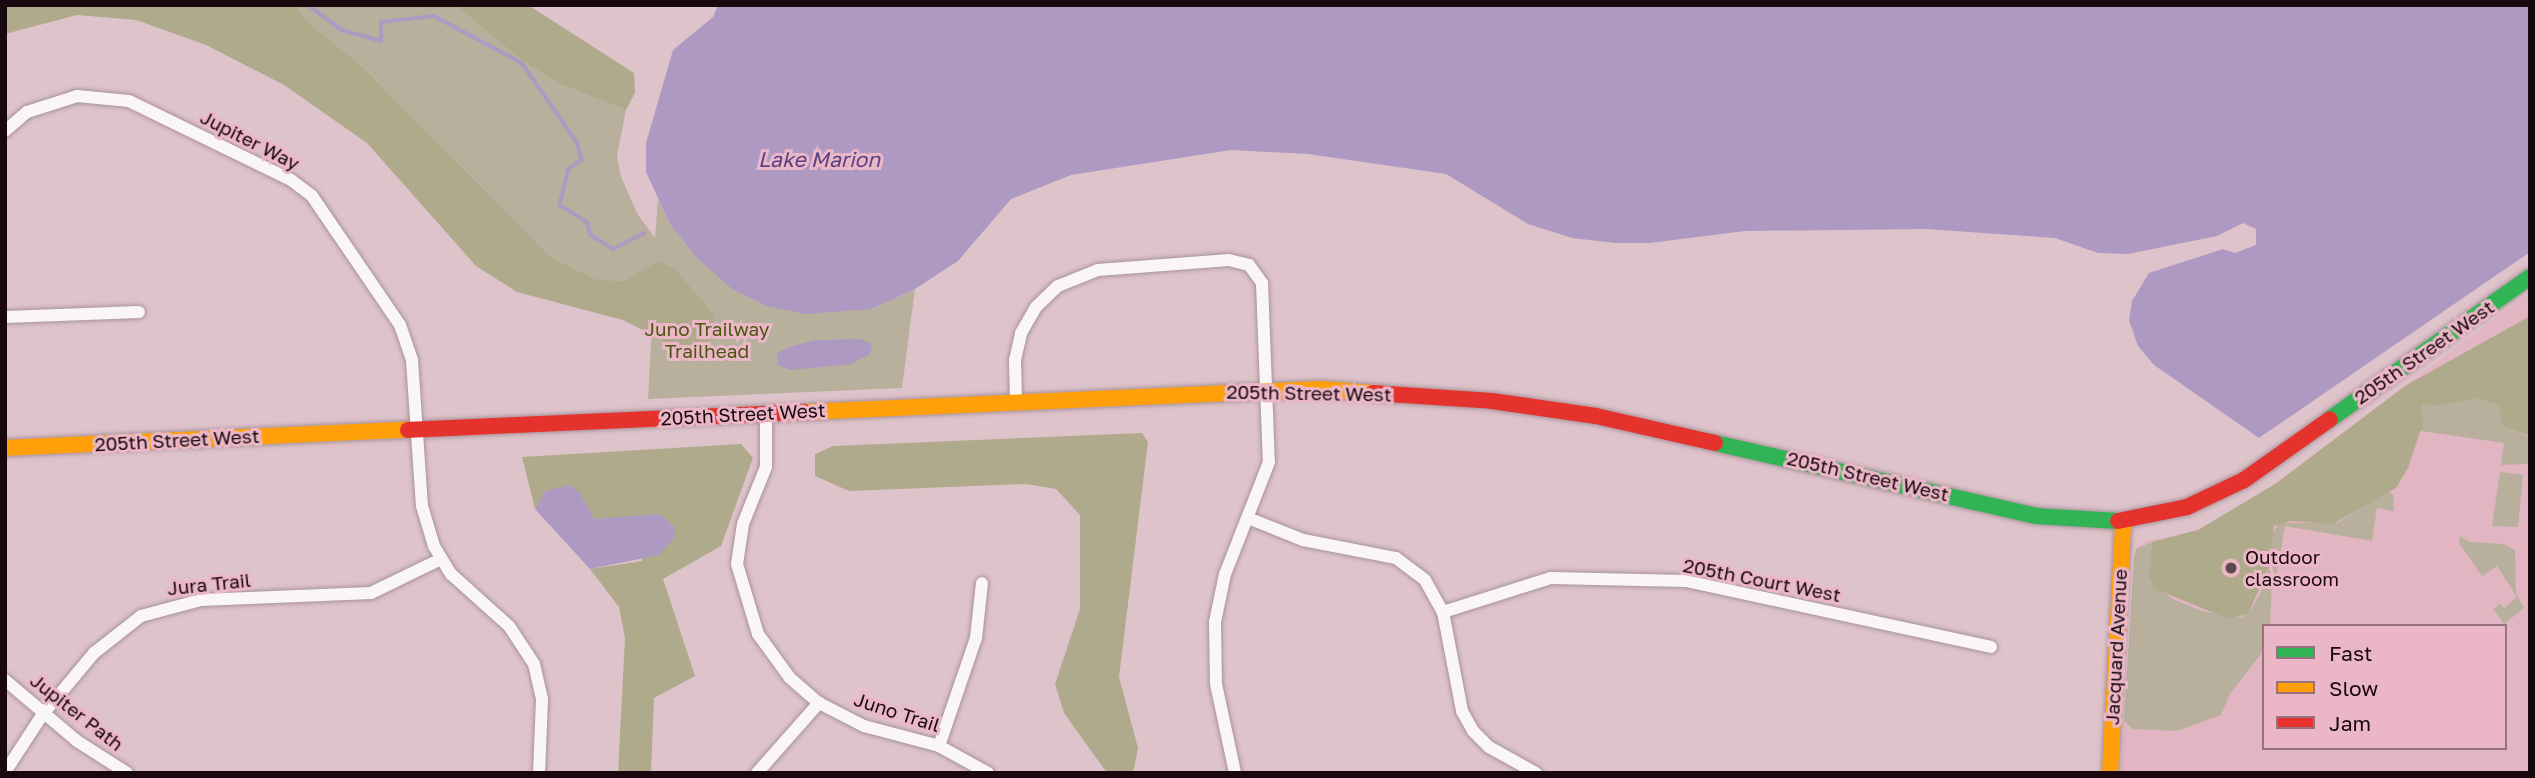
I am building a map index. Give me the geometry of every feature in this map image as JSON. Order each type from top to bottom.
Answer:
[{"type":"street","name":"Jupiter Way","points":[[5,131],[27,112],[77,96],[130,101],[291,180],[312,196],[400,325],[412,360],[422,506],[441,559],[463,588],[509,626],[534,664],[542,699],[540,773]]},
{"type":"street","points":[[1016,401],[1015,360],[1021,333],[1036,307],[1058,286],[1098,270],[1229,260],[1249,265],[1262,283],[1269,462],[1225,574],[1215,622],[1216,684],[1235,773]]},
{"type":"street","name":"205th Street West","points":[[5,448],[1268,389],[1492,401],[1596,416],[2036,516],[2123,521],[2187,507],[2244,480],[2530,277]]},
{"type":"street","points":[[5,317],[139,312]]},
{"type":"street","name":"Juno Trail","points":[[766,413],[766,467],[738,544],[741,586],[758,634],[773,659],[819,703],[864,726],[939,746],[988,773]]},
{"type":"street","points":[[1248,518],[1303,540],[1396,558],[1425,580],[1443,612],[1462,711],[1473,731],[1489,747],[1536,773]]},
{"type":"street","name":"Jacquard Avenue","points":[[2110,773],[2123,521]]},
{"type":"street","name":"Jura Trail","points":[[5,772],[43,714],[105,642],[155,610],[201,600],[371,593],[441,559]]},
{"type":"street","name":"205th Court West","points":[[1443,612],[1551,578],[1686,581],[1991,647]]},
{"type":"street","points":[[939,746],[976,638],[982,583]]},
{"type":"street","name":"Jupiter Path","points":[[5,680],[43,714],[127,773]]},
{"type":"street","points":[[757,773],[819,703]]},
{"type":"shaded area","points":[[2530,292],[2530,773],[2121,773],[2136,549],[2145,541],[2198,530],[2275,484]]},
{"type":"green space","name":"Juno Trailway Trailhead","points":[[5,5],[294,5],[309,23],[359,63],[551,257],[596,279],[623,281],[659,261],[675,269],[715,316],[712,337],[697,358],[623,320],[517,292],[476,266],[367,143],[284,85],[206,45],[136,20],[77,15],[5,34]]},
{"type":"green space","name":"Juno Trailway Trailhead","points":[[294,5],[455,5],[521,60],[559,84],[626,110],[617,156],[621,177],[638,215],[655,238],[658,199],[670,224],[872,309],[915,289],[902,388],[648,399],[655,264],[623,281],[596,279],[551,257],[359,63],[309,23]]},
{"type":"green space","points":[[455,5],[528,5],[634,73],[635,93],[626,110],[559,84],[521,60]]},
{"type":"green space","points":[[2530,316],[2530,436],[2502,426],[2499,405],[2477,398],[2438,406],[2421,404],[2423,423],[2408,468],[2396,488],[2333,524],[2290,521],[2274,526],[2269,567],[2248,614],[2229,619],[2155,589],[2149,576],[2152,542],[2198,530],[2275,484],[2405,386]]},
{"type":"green space","points":[[2477,398],[2500,405],[2502,426],[2530,437],[2528,464],[2501,465],[2504,443],[2421,431],[2421,404],[2438,406]]},
{"type":"green space","points":[[1142,433],[1148,442],[1119,677],[1138,748],[1133,773],[1107,773],[1064,713],[1055,684],[1080,609],[1080,515],[1056,489],[1026,484],[849,491],[815,476],[815,454],[833,446]]},
{"type":"green space","points":[[741,444],[753,458],[721,546],[663,579],[695,676],[654,698],[651,773],[618,773],[625,638],[619,607],[590,569],[642,561],[643,517],[594,519],[580,493],[546,491],[535,509],[522,457]]},
{"type":"green space","points":[[2500,472],[2523,475],[2518,527],[2492,526]]},
{"type":"green space","points":[[2388,491],[2393,494],[2394,511],[2377,508],[2372,541],[2285,526],[2276,578],[2270,560],[2271,536],[2279,523],[2337,523]]},
{"type":"green space","points":[[2460,536],[2470,542],[2504,544],[2515,550],[2516,593],[2524,608],[2504,624],[2493,609],[2500,604],[2504,608],[2517,597],[2497,566],[2482,576],[2459,543]]},
{"type":"green space","points":[[2152,542],[2149,576],[2171,598],[2202,611],[2240,618],[2248,614],[2260,594],[2269,567],[2272,580],[2270,624],[2262,624],[2262,653],[2230,694],[2221,715],[2177,731],[2133,729],[2124,721],[2136,549]]},
{"type":"water","name":"Lake Marion","points":[[718,5],[2530,5],[2530,252],[2259,438],[2154,365],[2138,346],[2129,320],[2132,301],[2149,273],[2223,249],[2235,253],[2256,245],[2256,229],[2243,223],[2217,236],[2128,254],[2098,253],[2055,238],[1926,229],[1745,231],[1650,243],[1615,243],[1572,238],[1528,224],[1446,174],[1308,154],[1231,150],[1071,175],[1011,199],[958,261],[915,289],[872,309],[805,314],[767,306],[732,289],[696,257],[670,224],[646,172],[646,143],[673,50],[713,17]]},
{"type":"water","points":[[860,339],[872,344],[870,354],[851,364],[790,370],[778,365],[777,353],[790,347],[816,340]]},
{"type":"water","points":[[569,485],[580,493],[594,519],[660,514],[675,528],[674,538],[659,555],[590,569],[535,509],[546,491]]},
{"type":"waterway","points":[[308,5],[342,30],[381,41],[381,22],[434,16],[522,63],[577,142],[582,160],[569,169],[560,205],[587,222],[591,235],[613,249],[644,233]]},
{"type":"traffic: fast","points":[[2330,419],[2530,277]]},
{"type":"traffic: fast","points":[[1715,443],[2036,516],[2118,521]]},
{"type":"traffic: slow","points":[[805,412],[1321,389],[1373,393]]},
{"type":"traffic: slow","points":[[5,448],[408,430]]},
{"type":"traffic: slow","points":[[2110,773],[2123,521]]},
{"type":"traffic: jam","points":[[1373,393],[1492,401],[1596,416],[1715,443]]},
{"type":"traffic: jam","points":[[408,430],[805,412]]},
{"type":"traffic: jam","points":[[2118,521],[2187,507],[2244,480],[2330,419]]},
{"type":"place","name":"Outdoor classroom","points":[[2231,568]]}]
